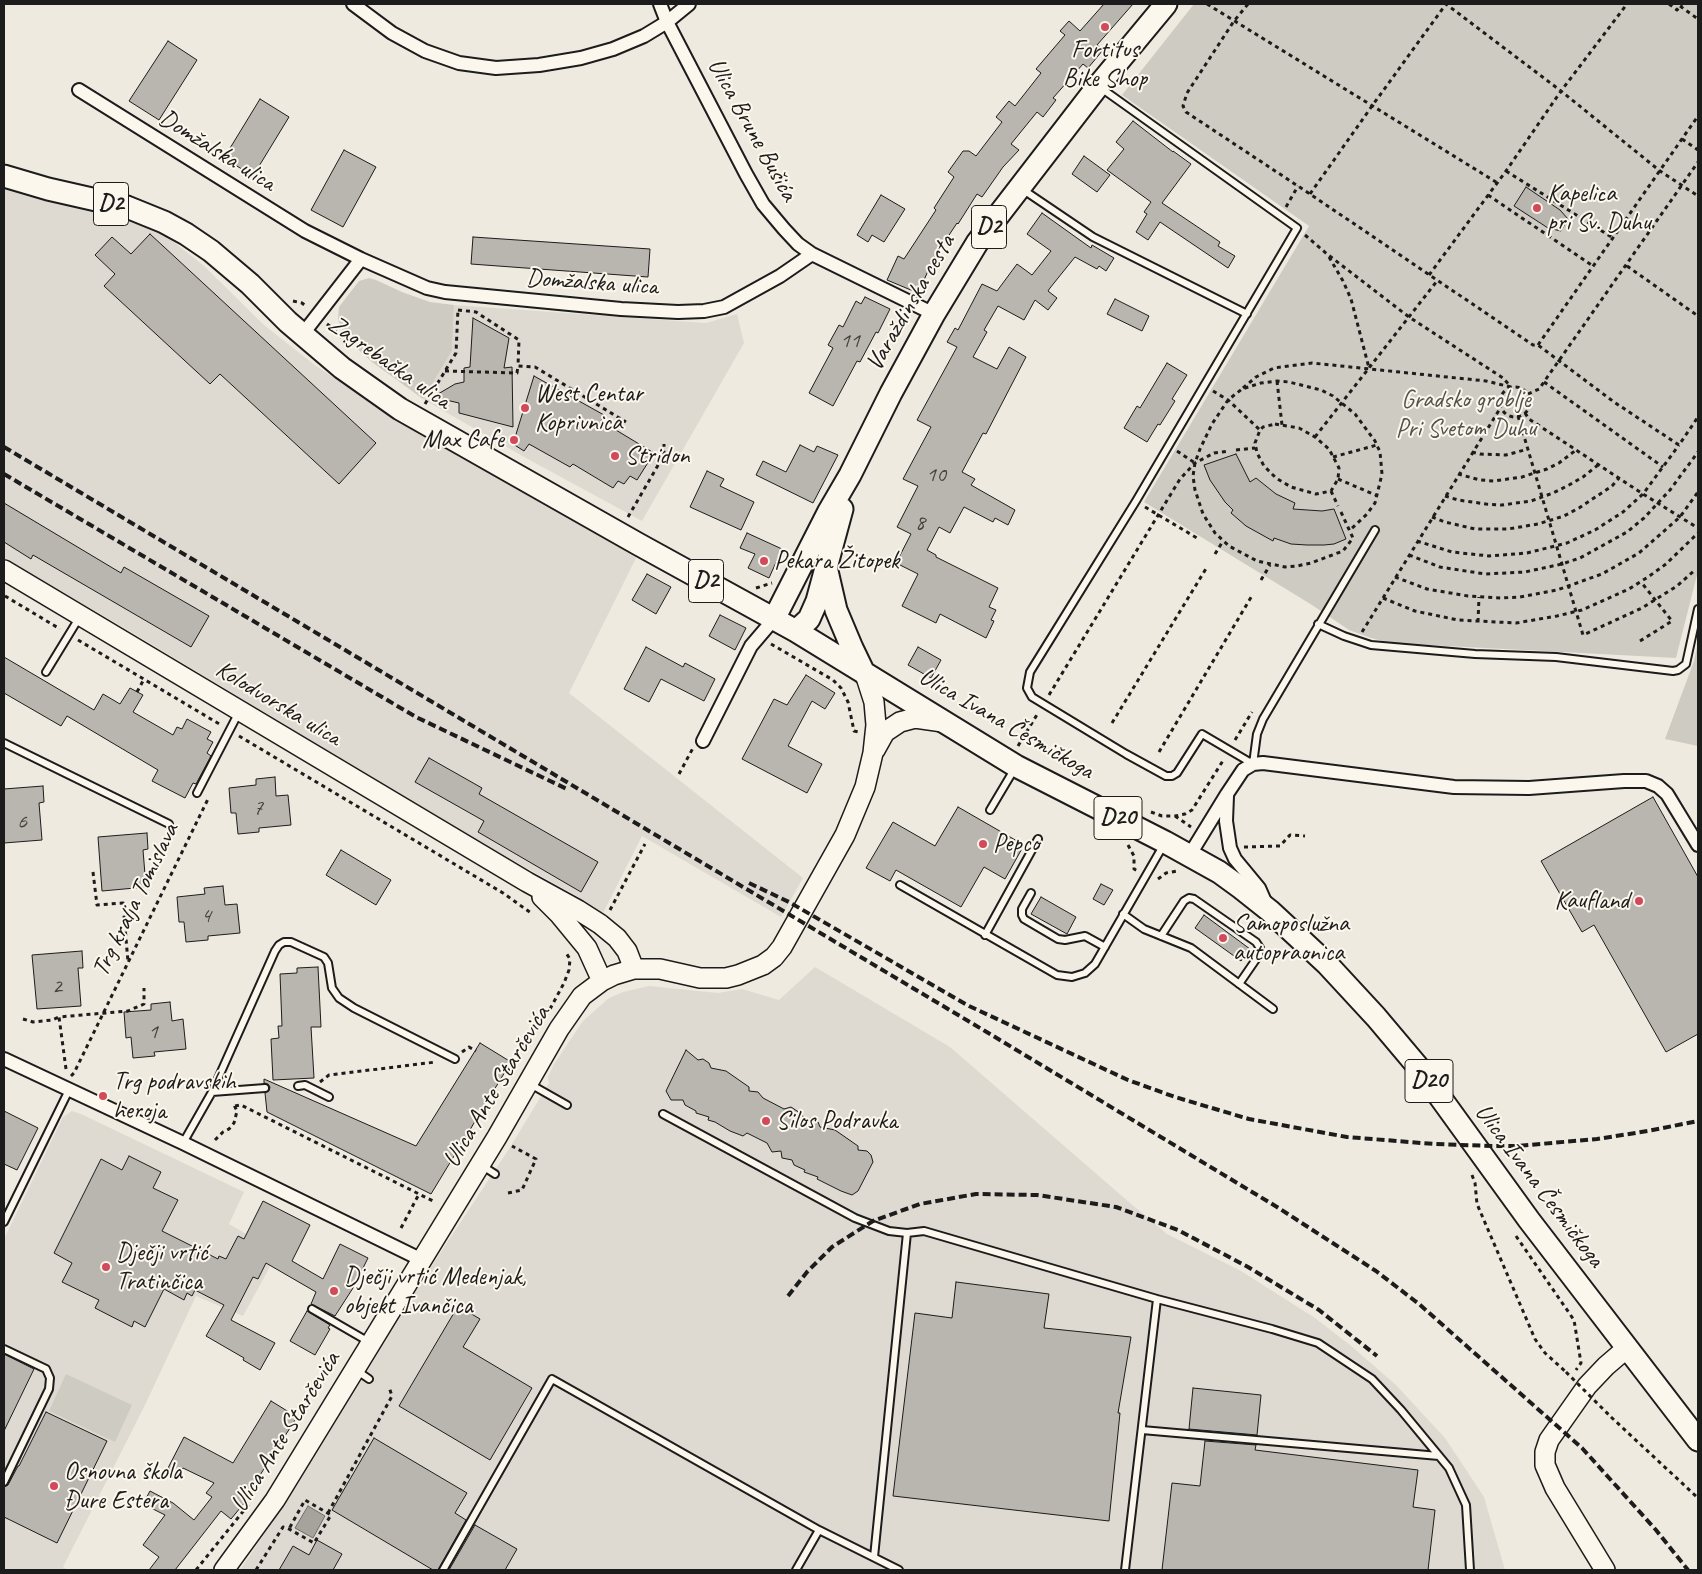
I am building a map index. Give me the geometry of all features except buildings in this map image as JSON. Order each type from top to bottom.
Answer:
[{"type":"main road","name":"Varaždinska cesta","points":[[774,619],[891,393],[934,314],[977,243],[1098,86],[1166,4]]},
{"type":"main road","name":"Zagrebačka ulica","points":[[4,176],[48,189],[127,208],[164,222],[186,234],[212,251],[250,284],[302,335],[342,368],[400,409],[774,619]]},
{"type":"main road","name":"Varaždinska cesta","points":[[796,631],[803,626],[813,612],[821,589],[850,475]]},
{"type":"main road","points":[[826,566],[836,610],[864,674]]},
{"type":"main road","name":"Kolodvorska ulica","points":[[4,570],[527,882],[578,910],[610,931],[627,951],[634,969]]},
{"type":"main road","name":"Ulica Ivana Česmičkoga","points":[[774,619],[943,722],[1017,756],[1165,842],[1185,864],[1219,872],[1270,911],[1327,964],[1376,1016],[1419,1068],[1529,1220],[1698,1440]]},
{"type":"main road","name":"Ulica Ante Starčevića","points":[[224,1570],[362,1374],[370,1343],[422,1260],[488,1169],[522,1079],[582,996],[602,980],[634,969],[660,970],[700,978],[726,978],[750,971],[774,957],[793,928],[845,835],[865,787],[873,753],[876,713],[871,688],[864,674]]},
{"type":"main road","name":"Ulica Ante Starčevića","points":[[873,753],[886,732],[900,722],[915,718],[943,722]]},
{"type":"main road","name":"Kolodvorska ulica","points":[[527,882],[559,914],[584,943],[602,980]]},
{"type":"main road","points":[[1606,1570],[1555,1488],[1545,1465],[1545,1452],[1549,1440],[1587,1386],[1626,1348]]},
{"type":"street","points":[[353,4],[392,33],[425,51],[459,63],[496,68],[539,65],[581,58],[613,49],[644,36],[667,22],[689,4]]},
{"type":"street","name":"Ulica Brune Bušića","points":[[660,4],[667,22],[763,204],[798,244],[812,254],[934,314]]},
{"type":"street","name":"Domžalska ulica","points":[[79,90],[305,231],[361,259],[427,288],[458,294],[622,308],[678,312],[704,311],[724,307],[780,276],[812,254]]},
{"type":"street","points":[[302,335],[361,259]]},
{"type":"street","name":"Varaždinska cesta","points":[[703,742],[751,646],[774,619]]},
{"type":"street","points":[[1185,864],[1243,770],[1253,764],[1274,764],[1454,787],[1529,788],[1646,781],[1658,786],[1667,794],[1698,845]]},
{"type":"street","points":[[1227,794],[1227,836],[1230,848],[1235,859],[1259,888],[1270,911]]},
{"type":"street","points":[[4,1059],[68,1085],[422,1260]]},
{"type":"lane","points":[[1098,86],[1297,228],[1136,501],[1030,672],[1027,688],[1032,697],[1166,776],[1172,776],[1177,773],[1202,734],[1253,764],[1257,734],[1263,719],[1375,530]]},
{"type":"lane","points":[[1019,187],[1094,237],[1247,314]]},
{"type":"lane","points":[[1318,624],[1344,636],[1371,645],[1385,647],[1556,657],[1674,671],[1686,664],[1698,609]]},
{"type":"lane","points":[[46,672],[81,615]]},
{"type":"lane","points":[[197,792],[240,710]]},
{"type":"lane","name":"Trg kralja Tomislava","points":[[4,743],[169,824]]},
{"type":"lane","points":[[990,810],[1017,756]]},
{"type":"lane","points":[[985,935],[1038,839]]},
{"type":"lane","points":[[900,885],[1057,975],[1072,978],[1086,973],[1095,964],[1165,842]]},
{"type":"lane","points":[[1031,893],[1022,909],[1024,920],[1058,939],[1065,940],[1085,936],[1105,947]]},
{"type":"lane","points":[[1161,936],[1184,901],[1189,898],[1194,899],[1256,942],[1260,948],[1239,984]]},
{"type":"lane","points":[[1123,914],[1144,928],[1191,948],[1273,1009]]},
{"type":"lane","points":[[183,1143],[212,1092],[274,951],[284,942],[291,942],[324,957],[328,963],[332,988],[339,998],[354,1008],[455,1059]]},
{"type":"lane","points":[[522,1079],[567,1105]]},
{"type":"lane","points":[[4,1222],[68,1085]]},
{"type":"lane","points":[[298,1086],[305,1085],[329,1097]]},
{"type":"lane","points":[[212,1092],[265,1088]]},
{"type":"lane","points":[[663,1114],[855,1218],[889,1231],[924,1232],[1318,1343],[1372,1379],[1401,1410],[1449,1468],[1466,1505],[1470,1570]]},
{"type":"lane","points":[[874,1557],[907,1233]]},
{"type":"lane","points":[[1125,1570],[1157,1299]]},
{"type":"lane","points":[[312,1309],[370,1343]]},
{"type":"lane","points":[[4,1349],[46,1369],[50,1378],[49,1388],[4,1482]]},
{"type":"lane","points":[[443,1570],[552,1379],[819,1530],[899,1570]]},
{"type":"lane","points":[[1142,1430],[1439,1456]]},
{"type":"lane","points":[[796,1570],[819,1530]]},
{"type":"path","points":[[1207,4],[1496,182]]},
{"type":"path","points":[[1248,4],[1234,21],[1187,93],[1183,106],[1186,112],[1532,345],[1538,346],[1614,402],[1679,445]]},
{"type":"path","points":[[1310,194],[1446,4],[1561,91],[1660,171],[1698,196]]},
{"type":"path","points":[[1429,275],[1506,171],[1561,91],[1627,4]]},
{"type":"path","points":[[1669,4],[1678,10],[1681,5],[1698,19]]},
{"type":"path","points":[[1538,346],[1698,116]]},
{"type":"path","points":[[1682,139],[1698,150]]},
{"type":"path","points":[[1528,394],[1538,390],[1559,362],[1698,162]]},
{"type":"path","points":[[1506,171],[1613,238]]},
{"type":"path","points":[[1283,217],[1286,204],[1298,186]]},
{"type":"path","points":[[1488,195],[1593,266]]},
{"type":"path","points":[[1297,228],[1327,254],[1409,317],[1503,378],[1511,387]]},
{"type":"path","points":[[1327,254],[1351,299],[1369,368]]},
{"type":"path","points":[[1627,266],[1698,316]]},
{"type":"path","points":[[1315,437],[1438,281]]},
{"type":"path","points":[[425,404],[456,353],[458,294]]},
{"type":"path","points":[[286,295],[292,301],[302,303],[317,315],[338,333],[350,349]]},
{"type":"path","points":[[445,371],[517,372],[519,340],[476,312],[458,310]]},
{"type":"path","points":[[1341,512],[1353,538],[1343,551],[1312,563],[1285,567],[1270,565],[1246,556],[1223,541],[1203,514],[1195,490],[1193,476],[1195,463],[1212,424],[1228,400],[1256,377],[1274,368],[1292,364],[1312,363],[1486,381],[1521,388],[1528,394],[1530,404],[1525,413],[1518,416],[1507,415],[1501,407]]},
{"type":"path","points":[[518,366],[535,368],[626,422]]},
{"type":"path","points":[[1277,381],[1282,425]]},
{"type":"path","points":[[1242,389],[1261,383],[1290,382],[1321,390],[1333,396],[1355,414],[1377,445],[1380,452],[1382,474],[1378,496],[1367,514],[1350,530]]},
{"type":"path","points":[[1544,382],[1663,467]]},
{"type":"path","points":[[587,398],[594,384]]},
{"type":"path","points":[[1204,386],[1228,400],[1260,430]]},
{"type":"path","points":[[1357,640],[1417,540],[1501,407],[1501,397],[1511,387]]},
{"type":"path","points":[[417,400],[433,410]]},
{"type":"path","points":[[1525,413],[1529,419],[1598,465],[1698,528]]},
{"type":"path","points":[[1518,416],[1583,635],[1623,618],[1656,600],[1677,586],[1695,570]]},
{"type":"path","points":[[1417,540],[1452,552],[1489,556],[1527,553],[1557,546],[1586,535],[1624,512],[1643,494],[1698,417]]},
{"type":"path","points":[[1282,425],[1298,428],[1315,437],[1329,449],[1339,468],[1338,479],[1331,491],[1316,494],[1291,487],[1276,478],[1264,466],[1255,448],[1255,442],[1260,430],[1269,426],[1282,425]]},
{"type":"path","points":[[634,524],[626,519],[664,455],[664,444]]},
{"type":"path","points":[[1333,457],[1377,445]]},
{"type":"path","points":[[1236,450],[1255,448]]},
{"type":"path","points":[[1175,449],[1195,463]]},
{"type":"path","points":[[1472,452],[1506,455],[1528,449]]},
{"type":"path","points":[[1458,474],[1480,480],[1494,481],[1522,477],[1559,463],[1576,450]]},
{"type":"path","points":[[1048,697],[1180,479],[1195,463],[1214,453],[1229,451]]},
{"type":"path","points":[[1408,555],[1440,567],[1485,574],[1526,572],[1580,558],[1627,532],[1644,518],[1698,452]]},
{"type":"path","points":[[1445,496],[1471,503],[1502,505],[1542,497],[1583,477],[1598,465]]},
{"type":"path","points":[[1432,517],[1475,529],[1508,529],[1549,521],[1564,516],[1597,497],[1619,478]]},
{"type":"path","points":[[1338,479],[1378,496]]},
{"type":"path","points":[[1331,491],[1338,506]]},
{"type":"path","points":[[1395,577],[1440,592],[1479,597],[1520,597],[1569,586],[1602,574],[1639,553],[1680,517],[1698,492]]},
{"type":"path","points":[[1136,501],[1197,538]]},
{"type":"path","points":[[1383,598],[1415,611],[1439,617],[1478,622],[1539,620],[1600,603],[1641,582],[1666,564],[1698,533]]},
{"type":"path","points":[[1215,554],[1223,541]]},
{"type":"path","points":[[1261,580],[1270,565]]},
{"type":"path","points":[[1112,723],[1207,567]]},
{"type":"path","points":[[750,588],[775,582]]},
{"type":"path","points":[[1640,641],[1672,621],[1641,582]]},
{"type":"path","points":[[1159,752],[1253,594]]},
{"type":"path","points":[[5,596],[223,726]]},
{"type":"path","points":[[1478,622],[1479,597]]},
{"type":"path","points":[[758,637],[833,680],[841,688],[848,702],[854,731],[857,732]]},
{"type":"path","points":[[137,692],[144,679]]},
{"type":"path","points":[[1017,756],[1040,710]]},
{"type":"path","points":[[234,733],[504,892],[534,916]]},
{"type":"path","points":[[235,745],[239,736]]},
{"type":"path","points":[[679,774],[694,745],[703,742]]},
{"type":"path","name":"Trg kralja Tomislava","points":[[68,1085],[209,797]]},
{"type":"path","points":[[1175,816],[1181,820]]},
{"type":"path","points":[[1239,847],[1280,846],[1290,835],[1305,836]]},
{"type":"path","points":[[609,912],[645,844]]},
{"type":"path","points":[[1153,879],[1156,881],[1166,873],[1185,864]]},
{"type":"path","points":[[93,872],[97,905],[123,903],[128,962]]},
{"type":"path","points":[[546,1016],[564,984],[569,970],[570,959],[565,949]]},
{"type":"path","points":[[22,1019],[33,1022],[128,1011],[144,1004],[144,988]]},
{"type":"path","points":[[59,1018],[66,1069]]},
{"type":"path","points":[[311,1088],[329,1075],[455,1059],[469,1047],[476,1051]]},
{"type":"path","points":[[507,1069],[522,1079]]},
{"type":"path","points":[[215,1140],[234,1123],[237,1111],[235,1106],[241,1105],[435,1202]]},
{"type":"path","points":[[508,1193],[522,1190],[536,1159],[513,1146]]},
{"type":"path","points":[[1470,1170],[1475,1184],[1477,1204],[1535,1339],[1545,1353],[1698,1498]]},
{"type":"path","points":[[401,1228],[419,1194]]},
{"type":"path","points":[[328,1513],[392,1396],[389,1386]]},
{"type":"path","points":[[196,1570],[251,1500]]},
{"type":"path","points":[[256,1570],[283,1528],[289,1529],[314,1543],[331,1514],[305,1500],[289,1529]]},
{"type":"shaded area","points":[[4,187],[39,198],[82,205],[121,215],[161,232],[204,266],[264,325],[316,366],[393,416],[560,510],[636,558],[569,693],[803,878],[781,917],[642,836],[603,913],[4,558]]},
{"type":"shaded area","points":[[454,305],[706,323],[737,314],[744,343],[642,521],[423,399],[452,351]]},
{"type":"shaded area","points":[[815,967],[950,1047],[1167,1234],[1241,1271],[1315,1318],[1350,1345],[1396,1385],[1445,1438],[1484,1497],[1505,1570],[240,1570],[297,1486],[429,1270],[509,1149],[549,1083],[548,1077],[554,1064],[583,1021],[609,998],[623,992],[649,986],[718,993],[742,989],[779,1000]]},
{"type":"shaded area","name":"Dječji vrtić Tratinčica","points":[[72,1111],[244,1192],[229,1224],[278,1252],[243,1316],[196,1296],[145,1405],[63,1567],[68,1570],[4,1570],[4,1239],[63,1117]]},
{"type":"shaded area","points":[[308,1506],[325,1516],[313,1538],[295,1528]]},
{"type":"green space","name":"Gradsko groblje Pri Svetom Duhu","points":[[1194,4],[1698,4],[1698,571],[1676,658],[1390,643],[1371,638],[1349,630],[1312,605],[1144,502],[1309,226],[1122,95]]},
{"type":"green space","points":[[369,278],[430,302],[454,305],[452,351],[423,399],[372,362],[351,343],[343,332],[338,319],[339,307],[359,281]]},
{"type":"green space","points":[[1698,642],[1698,746],[1665,739],[1694,661]]},
{"type":"green space","points":[[66,1374],[132,1405],[115,1442],[49,1411]]},
{"type":"railway","points":[[4,447],[985,1031],[1277,1207],[1376,1271],[1419,1304],[1582,1448],[1656,1530],[1688,1570]]},
{"type":"railway","points":[[4,474],[416,717],[569,790]]},
{"type":"railway","points":[[749,883],[789,902],[969,1006],[1128,1080],[1175,1097],[1249,1119],[1347,1137],[1434,1144],[1492,1146],[1517,1146],[1597,1139],[1698,1121]]},
{"type":"railway","points":[[788,1296],[807,1272],[832,1247],[873,1221],[920,1204],[976,1194],[1037,1195],[1116,1207],[1178,1230],[1248,1267],[1319,1310],[1377,1356]]},
{"type":"place","name":"Fortitus Bike Shop","points":[[1105,27]]},
{"type":"place","name":"Kapelica pri Sv. Duhu","points":[[1537,208]]},
{"type":"place","name":"West Centar Koprivnica","points":[[525,408]]},
{"type":"place","name":"Max Cafe","points":[[514,440]]},
{"type":"place","name":"Stridon","points":[[615,456]]},
{"type":"place","name":"Pekara Žitopek","points":[[764,561]]},
{"type":"place","name":"Pepco","points":[[983,844]]},
{"type":"place","name":"Kaufland","points":[[1639,901]]},
{"type":"place","name":"Samoposlužna autopraonica","points":[[1223,938]]},
{"type":"place","name":"Trg podravskih heroja","points":[[103,1096]]},
{"type":"place","name":"Silos Podravka","points":[[766,1121]]},
{"type":"place","name":"Dječji vrtić Tratinčica","points":[[106,1267]]},
{"type":"place","name":"Dječji vrtić Medenjak, objekt Ivančica","points":[[334,1291]]},
{"type":"place","name":"Osnovna škola Đure Estera","points":[[54,1486]]}]
